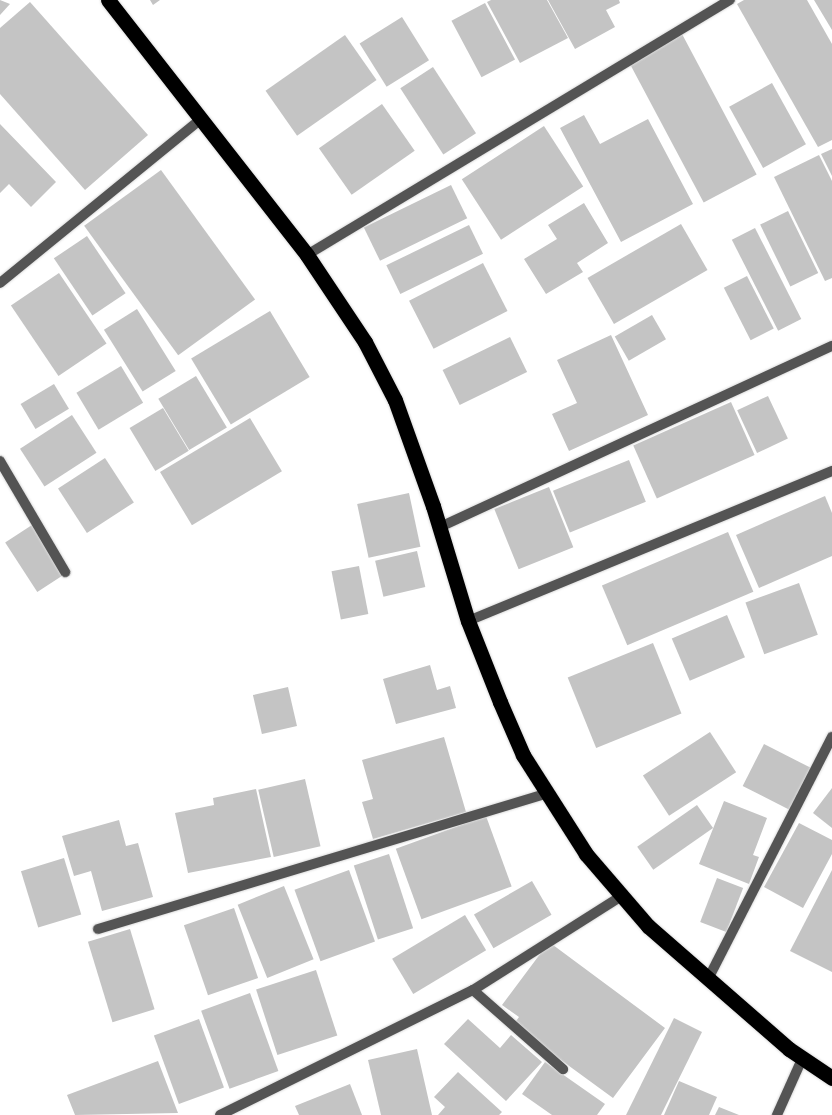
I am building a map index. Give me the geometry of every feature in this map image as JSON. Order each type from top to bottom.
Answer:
[{"type":"highway","points":[[108,0],[306,255],[365,342],[395,400],[440,527],[468,621],[523,755],[546,794],[620,897],[708,979],[789,1049],[832,1078]]},
{"type":"street","points":[[306,255],[730,0]]},
{"type":"street","points":[[0,283],[200,120]]},
{"type":"street","points":[[440,527],[832,346]]},
{"type":"street","points":[[0,461],[65,572]]},
{"type":"street","points":[[468,621],[832,471]]},
{"type":"street","points":[[708,979],[832,737]]},
{"type":"street","points":[[98,929],[546,794]]},
{"type":"street","points":[[220,1115],[473,990],[620,897]]},
{"type":"street","points":[[473,990],[563,1069]]},
{"type":"street","points":[[777,1115],[803,1057]]},
{"type":"building","points":[[0,0],[10,4],[0,15]]},
{"type":"building","points":[[150,0],[160,0],[153,5]]},
{"type":"building","points":[[491,0],[547,0],[568,38],[520,63],[487,2]]},
{"type":"building","points":[[548,0],[619,0],[620,3],[606,10],[615,27],[575,49]]},
{"type":"building","points":[[744,0],[807,0],[832,44],[832,140],[818,147],[737,4]]},
{"type":"building","points":[[814,0],[832,0],[832,30]]},
{"type":"building","points":[[30,2],[148,135],[85,190],[0,94],[0,28]]},
{"type":"building","points":[[485,3],[515,60],[481,77],[451,21]]},
{"type":"building","points":[[402,17],[429,60],[387,87],[360,43]]},
{"type":"building","points":[[682,34],[757,174],[704,203],[629,62]]},
{"type":"building","points":[[345,35],[377,80],[297,136],[266,91]]},
{"type":"building","points":[[433,67],[476,133],[443,154],[400,88]]},
{"type":"building","points":[[772,83],[806,144],[763,168],[729,107]]},
{"type":"building","points":[[382,104],[415,151],[352,195],[319,148]]},
{"type":"building","points":[[584,115],[600,144],[648,119],[693,204],[621,242],[560,128]]},
{"type":"building","points":[[0,124],[56,182],[31,207],[9,184],[0,193]]},
{"type":"building","points":[[544,126],[583,186],[501,240],[462,179]]},
{"type":"building","points":[[832,149],[832,176],[821,154]]},
{"type":"building","points":[[819,155],[832,181],[832,278],[825,281],[774,177]]},
{"type":"building","points":[[161,170],[255,299],[178,355],[84,226]]},
{"type":"building","points":[[451,185],[467,218],[380,261],[364,228]]},
{"type":"building","points":[[584,203],[608,243],[577,263],[583,272],[546,294],[524,259],[557,239],[548,225]]},
{"type":"building","points":[[788,211],[818,273],[790,287],[760,225]]},
{"type":"building","points":[[681,224],[708,270],[614,324],[587,278]]},
{"type":"building","points":[[469,225],[483,254],[400,294],[386,265]]},
{"type":"building","points":[[755,228],[801,319],[778,331],[732,240]]},
{"type":"building","points":[[87,236],[126,293],[92,316],[54,258]]},
{"type":"building","points":[[483,263],[508,311],[434,349],[409,301]]},
{"type":"building","points":[[59,273],[107,343],[58,376],[11,305]]},
{"type":"building","points":[[747,276],[774,329],[751,340],[724,288]]},
{"type":"building","points":[[137,309],[176,371],[143,392],[104,330]]},
{"type":"building","points":[[270,311],[310,377],[231,424],[191,358]]},
{"type":"building","points":[[652,315],[666,339],[629,361],[615,336]]},
{"type":"building","points":[[611,335],[648,415],[569,451],[552,414],[577,403],[557,360]]},
{"type":"building","points":[[510,337],[527,372],[460,405],[443,370]]},
{"type":"building","points":[[121,366],[143,403],[99,430],[76,393]]},
{"type":"building","points":[[196,376],[227,427],[189,450],[158,399]]},
{"type":"building","points":[[54,384],[69,409],[36,429],[21,404]]},
{"type":"building","points":[[768,396],[788,439],[757,453],[737,410]]},
{"type":"building","points":[[731,402],[755,455],[657,499],[633,446]]},
{"type":"building","points":[[163,408],[189,451],[155,471],[130,428]]},
{"type":"building","points":[[72,415],[97,453],[45,487],[20,449]]},
{"type":"building","points":[[250,418],[282,471],[192,525],[160,472]]},
{"type":"building","points":[[105,458],[134,502],[87,533],[58,488]]},
{"type":"building","points":[[629,460],[646,502],[570,532],[553,491]]},
{"type":"building","points":[[549,487],[573,547],[519,569],[494,509]]},
{"type":"building","points":[[409,493],[420,547],[369,558],[357,504]]},
{"type":"building","points":[[825,496],[832,513],[832,556],[759,588],[736,535]]},
{"type":"building","points":[[32,525],[64,574],[37,592],[5,542]]},
{"type":"building","points":[[728,532],[753,592],[627,645],[602,586]]},
{"type":"building","points":[[417,551],[425,587],[383,597],[375,561]]},
{"type":"building","points":[[359,566],[368,614],[341,619],[332,571]]},
{"type":"building","points":[[799,583],[818,635],[764,654],[745,602]]},
{"type":"building","points":[[727,615],[745,657],[690,681],[672,638]]},
{"type":"building","points":[[653,643],[681,713],[596,748],[568,677]]},
{"type":"building","points":[[430,665],[437,690],[450,686],[456,708],[396,724],[383,679]]},
{"type":"building","points":[[288,687],[297,726],[262,734],[253,695]]},
{"type":"building","points":[[710,732],[736,772],[669,816],[643,776]]},
{"type":"building","points":[[444,737],[466,812],[373,839],[362,802],[373,799],[362,760]]},
{"type":"building","points":[[764,744],[811,768],[790,810],[743,786]]},
{"type":"building","points":[[305,779],[321,846],[274,857],[258,790]]},
{"type":"building","points":[[832,788],[832,828],[813,813]]},
{"type":"building","points":[[256,789],[271,857],[188,873],[175,813],[214,805],[213,798]]},
{"type":"building","points":[[724,801],[767,818],[753,855],[759,857],[749,884],[699,864]]},
{"type":"building","points":[[697,805],[713,828],[653,870],[637,847]]},
{"type":"building","points":[[486,816],[512,886],[421,919],[396,849]]},
{"type":"building","points":[[119,820],[126,846],[138,843],[153,897],[102,911],[91,871],[74,876],[62,836]]},
{"type":"building","points":[[799,823],[832,840],[832,854],[803,908],[764,887]]},
{"type":"building","points":[[389,854],[413,928],[378,940],[354,865]]},
{"type":"building","points":[[64,858],[81,914],[38,928],[21,871]]},
{"type":"building","points":[[349,870],[375,941],[320,961],[294,890]]},
{"type":"building","points":[[832,870],[832,972],[790,951]]},
{"type":"building","points":[[717,878],[743,888],[726,932],[700,922]]},
{"type":"building","points":[[532,881],[552,915],[493,948],[474,914]]},
{"type":"building","points":[[284,886],[314,959],[267,978],[238,905]]},
{"type":"building","points":[[234,908],[258,978],[208,995],[184,925]]},
{"type":"building","points":[[465,915],[486,950],[413,994],[392,959]]},
{"type":"building","points":[[130,929],[155,1009],[112,1022],[88,942]]},
{"type":"building","points":[[549,942],[665,1028],[613,1098],[513,1025],[519,1017],[502,1005]]},
{"type":"building","points":[[316,970],[337,1036],[277,1055],[256,989]]},
{"type":"building","points":[[250,993],[278,1071],[230,1089],[201,1011]]},
{"type":"building","points":[[674,1018],[702,1032],[661,1115],[626,1115]]},
{"type":"building","points":[[199,1019],[224,1088],[179,1104],[154,1035]]},
{"type":"building","points":[[468,1019],[500,1048],[511,1035],[542,1062],[506,1101],[444,1044]]},
{"type":"building","points":[[417,1049],[432,1115],[381,1115],[368,1060]]},
{"type":"building","points":[[158,1061],[178,1113],[75,1115],[67,1095]]},
{"type":"building","points":[[545,1062],[605,1104],[597,1115],[552,1115],[522,1094]]},
{"type":"building","points":[[458,1072],[502,1112],[499,1115],[438,1115],[445,1107],[434,1097]]},
{"type":"building","points":[[679,1081],[717,1097],[709,1115],[664,1115]]},
{"type":"building","points":[[350,1084],[362,1115],[299,1115],[295,1106]]},
{"type":"building","points":[[719,1107],[739,1115],[715,1115]]}]
